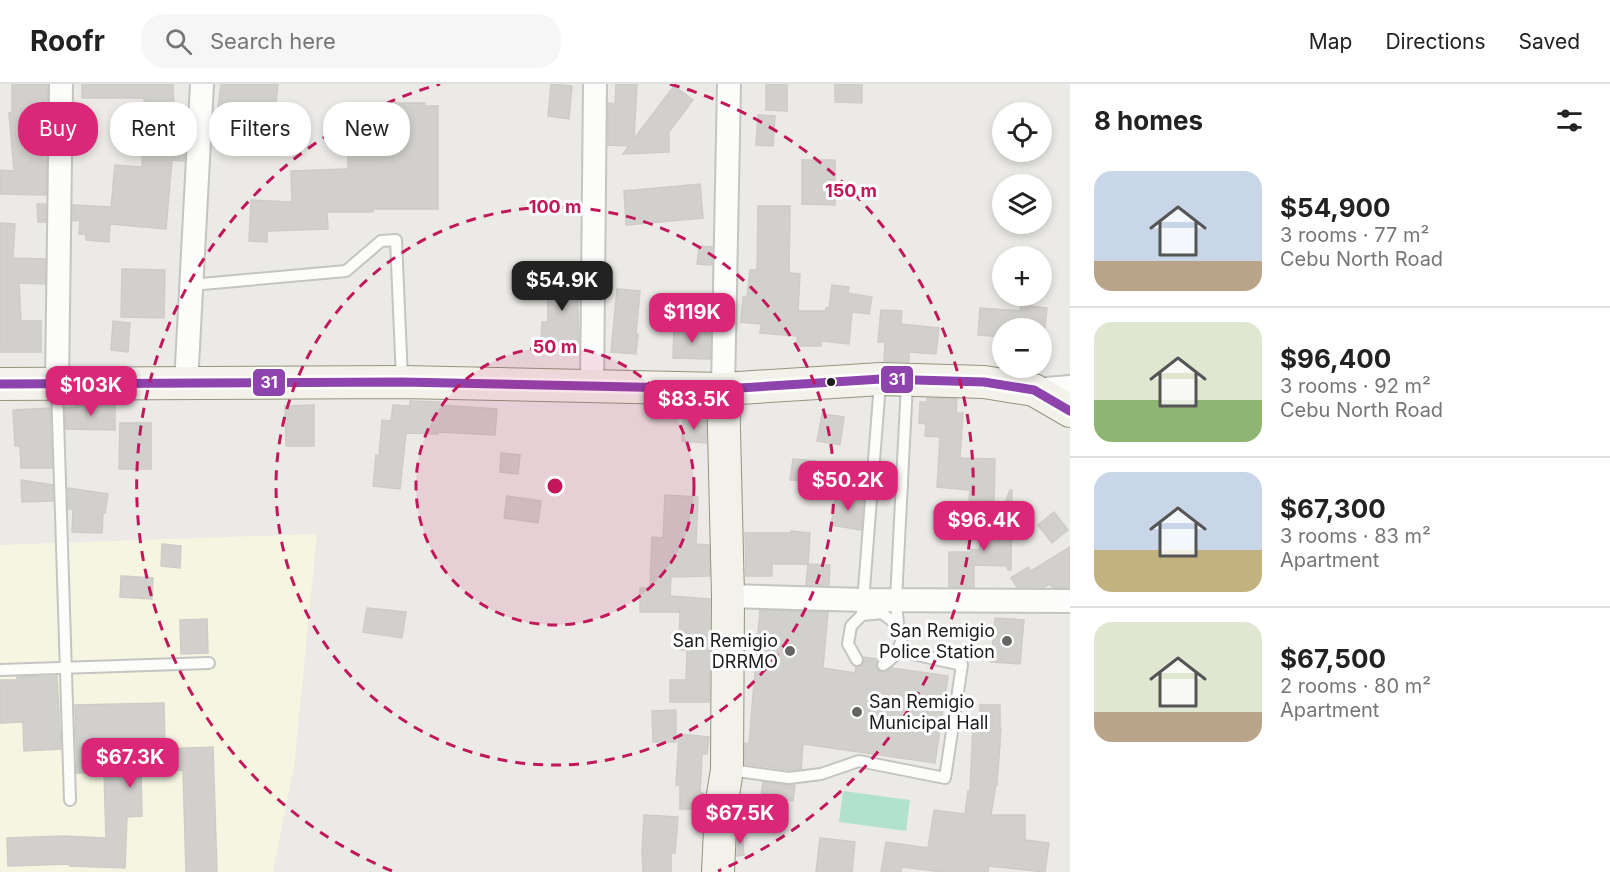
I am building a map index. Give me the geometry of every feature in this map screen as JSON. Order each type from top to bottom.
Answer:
[{"type":"main road","points":[[0,384],[402,382],[723,389],[894,380],[984,382],[1034,390],[1070,411]]},
{"type":"main road","points":[[718,872],[721,807],[727,770],[728,596],[723,389]]},
{"type":"street","points":[[57,384],[61,84]]},
{"type":"street","points":[[186,384],[202,84]]},
{"type":"street","points":[[592,387],[595,84]]},
{"type":"street","points":[[723,389],[729,84]]},
{"type":"street","points":[[1034,390],[1070,387]]},
{"type":"street","points":[[728,596],[862,607],[896,600],[1070,602]]},
{"type":"lane","points":[[191,285],[346,271],[381,241],[396,240],[402,382]]},
{"type":"lane","points":[[857,660],[848,644],[851,626],[862,607],[872,486],[894,380]]},
{"type":"lane","points":[[883,665],[899,651],[901,638],[896,600],[902,487],[894,380]]},
{"type":"lane","points":[[57,384],[70,800]]},
{"type":"lane","points":[[872,486],[902,487]]},
{"type":"lane","points":[[862,607],[882,613],[898,626]]},
{"type":"lane","points":[[727,770],[789,778],[821,774],[859,761],[945,778],[962,665],[899,651]]},
{"type":"lane","points":[[0,670],[209,663]]},
{"type":"shaded area","points":[[317,534],[294,766],[273,872],[0,872],[0,545]]},
{"type":"green space","points":[[843,791],[910,800],[906,831],[839,822]]},
{"type":"building","points":[[12,84],[48,84],[48,102],[18,102],[18,156],[47,156],[46,195],[0,194],[1,170],[14,171],[9,113],[12,112]]},
{"type":"building","points":[[82,84],[173,84],[174,102],[144,102],[144,98],[82,98]]},
{"type":"building","points":[[221,84],[278,84],[276,102],[219,102]]},
{"type":"building","points":[[551,84],[572,86],[569,119],[548,116]]},
{"type":"building","points":[[616,84],[637,84],[634,139],[674,86],[693,100],[669,132],[669,152],[623,154],[629,146],[608,145],[608,103],[615,104]]},
{"type":"building","points":[[766,84],[787,84],[787,111],[766,110]]},
{"type":"building","points":[[835,84],[862,84],[862,103],[835,102]]},
{"type":"building","points":[[410,103],[438,106],[438,209],[327,212],[328,229],[267,231],[267,242],[249,241],[251,200],[292,202],[291,171],[348,169],[348,156],[410,156]]},
{"type":"building","points":[[758,115],[775,116],[773,146],[756,145]]},
{"type":"building","points":[[142,156],[184,156],[184,161],[172,160],[166,229],[110,224],[109,242],[86,240],[86,234],[79,234],[80,220],[73,221],[73,205],[111,207],[115,165],[142,167]]},
{"type":"building","points":[[802,160],[835,160],[835,205],[802,204]]},
{"type":"building","points":[[700,184],[703,218],[626,225],[624,191]]},
{"type":"building","points":[[37,204],[46,204],[46,222],[38,222]]},
{"type":"building","points":[[758,206],[790,206],[789,273],[800,274],[798,311],[826,311],[826,308],[829,308],[832,285],[849,287],[848,293],[872,297],[869,314],[852,312],[849,344],[821,341],[821,346],[797,346],[797,336],[760,333],[761,324],[741,322],[743,297],[747,297],[750,270],[757,270]]},
{"type":"building","points":[[0,223],[15,224],[13,258],[45,259],[45,284],[19,283],[21,321],[41,321],[41,352],[0,352]]},
{"type":"building","points":[[699,246],[712,247],[712,265],[697,264]]},
{"type":"building","points":[[122,269],[165,270],[164,318],[121,317]]},
{"type":"building","points":[[547,276],[577,276],[579,346],[541,345],[542,322],[548,322]]},
{"type":"building","points":[[617,289],[640,291],[636,354],[611,352]]},
{"type":"building","points":[[1021,306],[1047,308],[1046,318],[992,318],[992,336],[978,335],[980,308],[1020,311]]},
{"type":"building","points":[[881,310],[902,311],[901,324],[939,328],[936,354],[909,352],[909,362],[884,361],[885,342],[878,342]]},
{"type":"building","points":[[113,321],[130,323],[128,352],[111,350]]},
{"type":"building","points":[[674,328],[710,329],[710,359],[673,358]]},
{"type":"building","points":[[927,398],[957,399],[956,413],[963,413],[960,458],[995,459],[994,501],[969,500],[970,490],[937,487],[940,437],[925,436],[926,424],[919,423],[920,402],[927,402]]},
{"type":"building","points":[[410,401],[497,409],[495,435],[406,433],[400,489],[373,486],[376,455],[379,456],[382,420],[391,421],[393,405],[410,406]]},
{"type":"building","points":[[75,403],[115,403],[115,430],[66,429],[65,408],[75,407]]},
{"type":"building","points":[[314,405],[314,446],[286,446],[285,406]]},
{"type":"building","points":[[50,408],[52,468],[21,468],[20,446],[15,446],[13,410]]},
{"type":"building","points":[[822,414],[844,417],[840,445],[817,441]]},
{"type":"building","points":[[683,420],[706,421],[706,443],[682,441]]},
{"type":"building","points":[[120,423],[151,423],[151,469],[119,469]]},
{"type":"building","points":[[501,453],[520,455],[518,474],[500,472]]},
{"type":"building","points":[[793,459],[816,461],[814,482],[790,480]]},
{"type":"building","points":[[21,480],[53,485],[53,501],[22,502]]},
{"type":"building","points":[[68,488],[108,494],[105,513],[103,513],[102,533],[72,532],[73,509],[68,509]]},
{"type":"building","points":[[1010,490],[1012,490],[1011,570],[1008,570],[1007,566],[974,565],[974,587],[949,587],[949,552],[980,550],[980,543],[990,544],[992,540],[999,540],[995,530]]},
{"type":"building","points":[[836,494],[863,499],[861,530],[831,525]]},
{"type":"building","points":[[665,495],[698,497],[696,544],[709,545],[710,576],[671,577],[670,596],[710,599],[709,702],[670,702],[670,680],[686,680],[687,650],[679,650],[680,612],[640,612],[640,588],[650,588],[652,537],[663,538]]},
{"type":"building","points":[[507,496],[541,501],[538,523],[504,518]]},
{"type":"building","points":[[1054,512],[1068,530],[1052,543],[1038,525]]},
{"type":"building","points":[[791,531],[810,533],[808,564],[772,564],[772,576],[746,576],[745,533],[791,533]]},
{"type":"building","points":[[162,544],[181,546],[180,568],[161,566]]},
{"type":"building","points":[[1070,547],[1070,588],[1052,587],[1050,584],[1044,587],[1017,587],[1011,578],[1028,567],[1031,571]]},
{"type":"building","points":[[808,564],[830,565],[829,585],[806,585]]},
{"type":"building","points":[[121,576],[153,578],[152,599],[120,597]]},
{"type":"building","points":[[367,608],[406,612],[402,638],[363,632]]},
{"type":"building","points":[[760,610],[828,612],[823,668],[855,673],[856,667],[864,663],[864,657],[878,659],[876,666],[880,672],[892,668],[948,676],[935,763],[803,744],[801,769],[789,770],[745,764],[745,743],[749,744]]},
{"type":"building","name":"San Remigio Police Station","points":[[995,618],[1024,620],[1020,664],[991,662]]},
{"type":"building","points":[[207,619],[208,653],[181,654],[180,620]]},
{"type":"building","points":[[57,676],[61,749],[24,751],[23,722],[0,723],[0,680],[17,680],[17,677]]},
{"type":"building","points":[[164,703],[165,749],[213,747],[217,872],[186,872],[183,770],[141,771],[142,816],[127,817],[125,868],[70,866],[70,864],[8,866],[7,838],[63,836],[106,838],[104,772],[77,773],[75,705]]},
{"type":"building","points":[[980,705],[1000,705],[1001,728],[997,785],[991,815],[1025,815],[1025,840],[1049,843],[1045,872],[989,866],[988,872],[943,872],[902,867],[901,872],[881,872],[886,842],[928,848],[934,810],[965,814],[968,791],[970,791],[973,726],[980,726]]},
{"type":"building","points":[[676,710],[676,742],[653,742],[652,711]]},
{"type":"building","points":[[679,734],[709,737],[707,754],[702,754],[700,793],[703,793],[703,809],[680,809],[680,785],[676,785]]},
{"type":"building","points":[[763,782],[795,785],[793,801],[761,797]]},
{"type":"building","points":[[644,815],[678,817],[675,853],[671,853],[671,872],[643,872]]},
{"type":"building","points":[[742,831],[744,855],[737,856],[738,832]]},
{"type":"building","points":[[820,838],[855,842],[852,872],[816,872]]},
{"type":"transit line","name":"31","points":[[0,384],[402,382],[723,389],[881,379],[984,382],[1034,390],[1070,411]]},
{"type":"place","name":"San Remigio Police Station","points":[[1007,641]]},
{"type":"place","name":"San Remigio DRRMO","points":[[790,651]]},
{"type":"place","name":"San Remigio Municipal Hall","points":[[857,712]]}]
